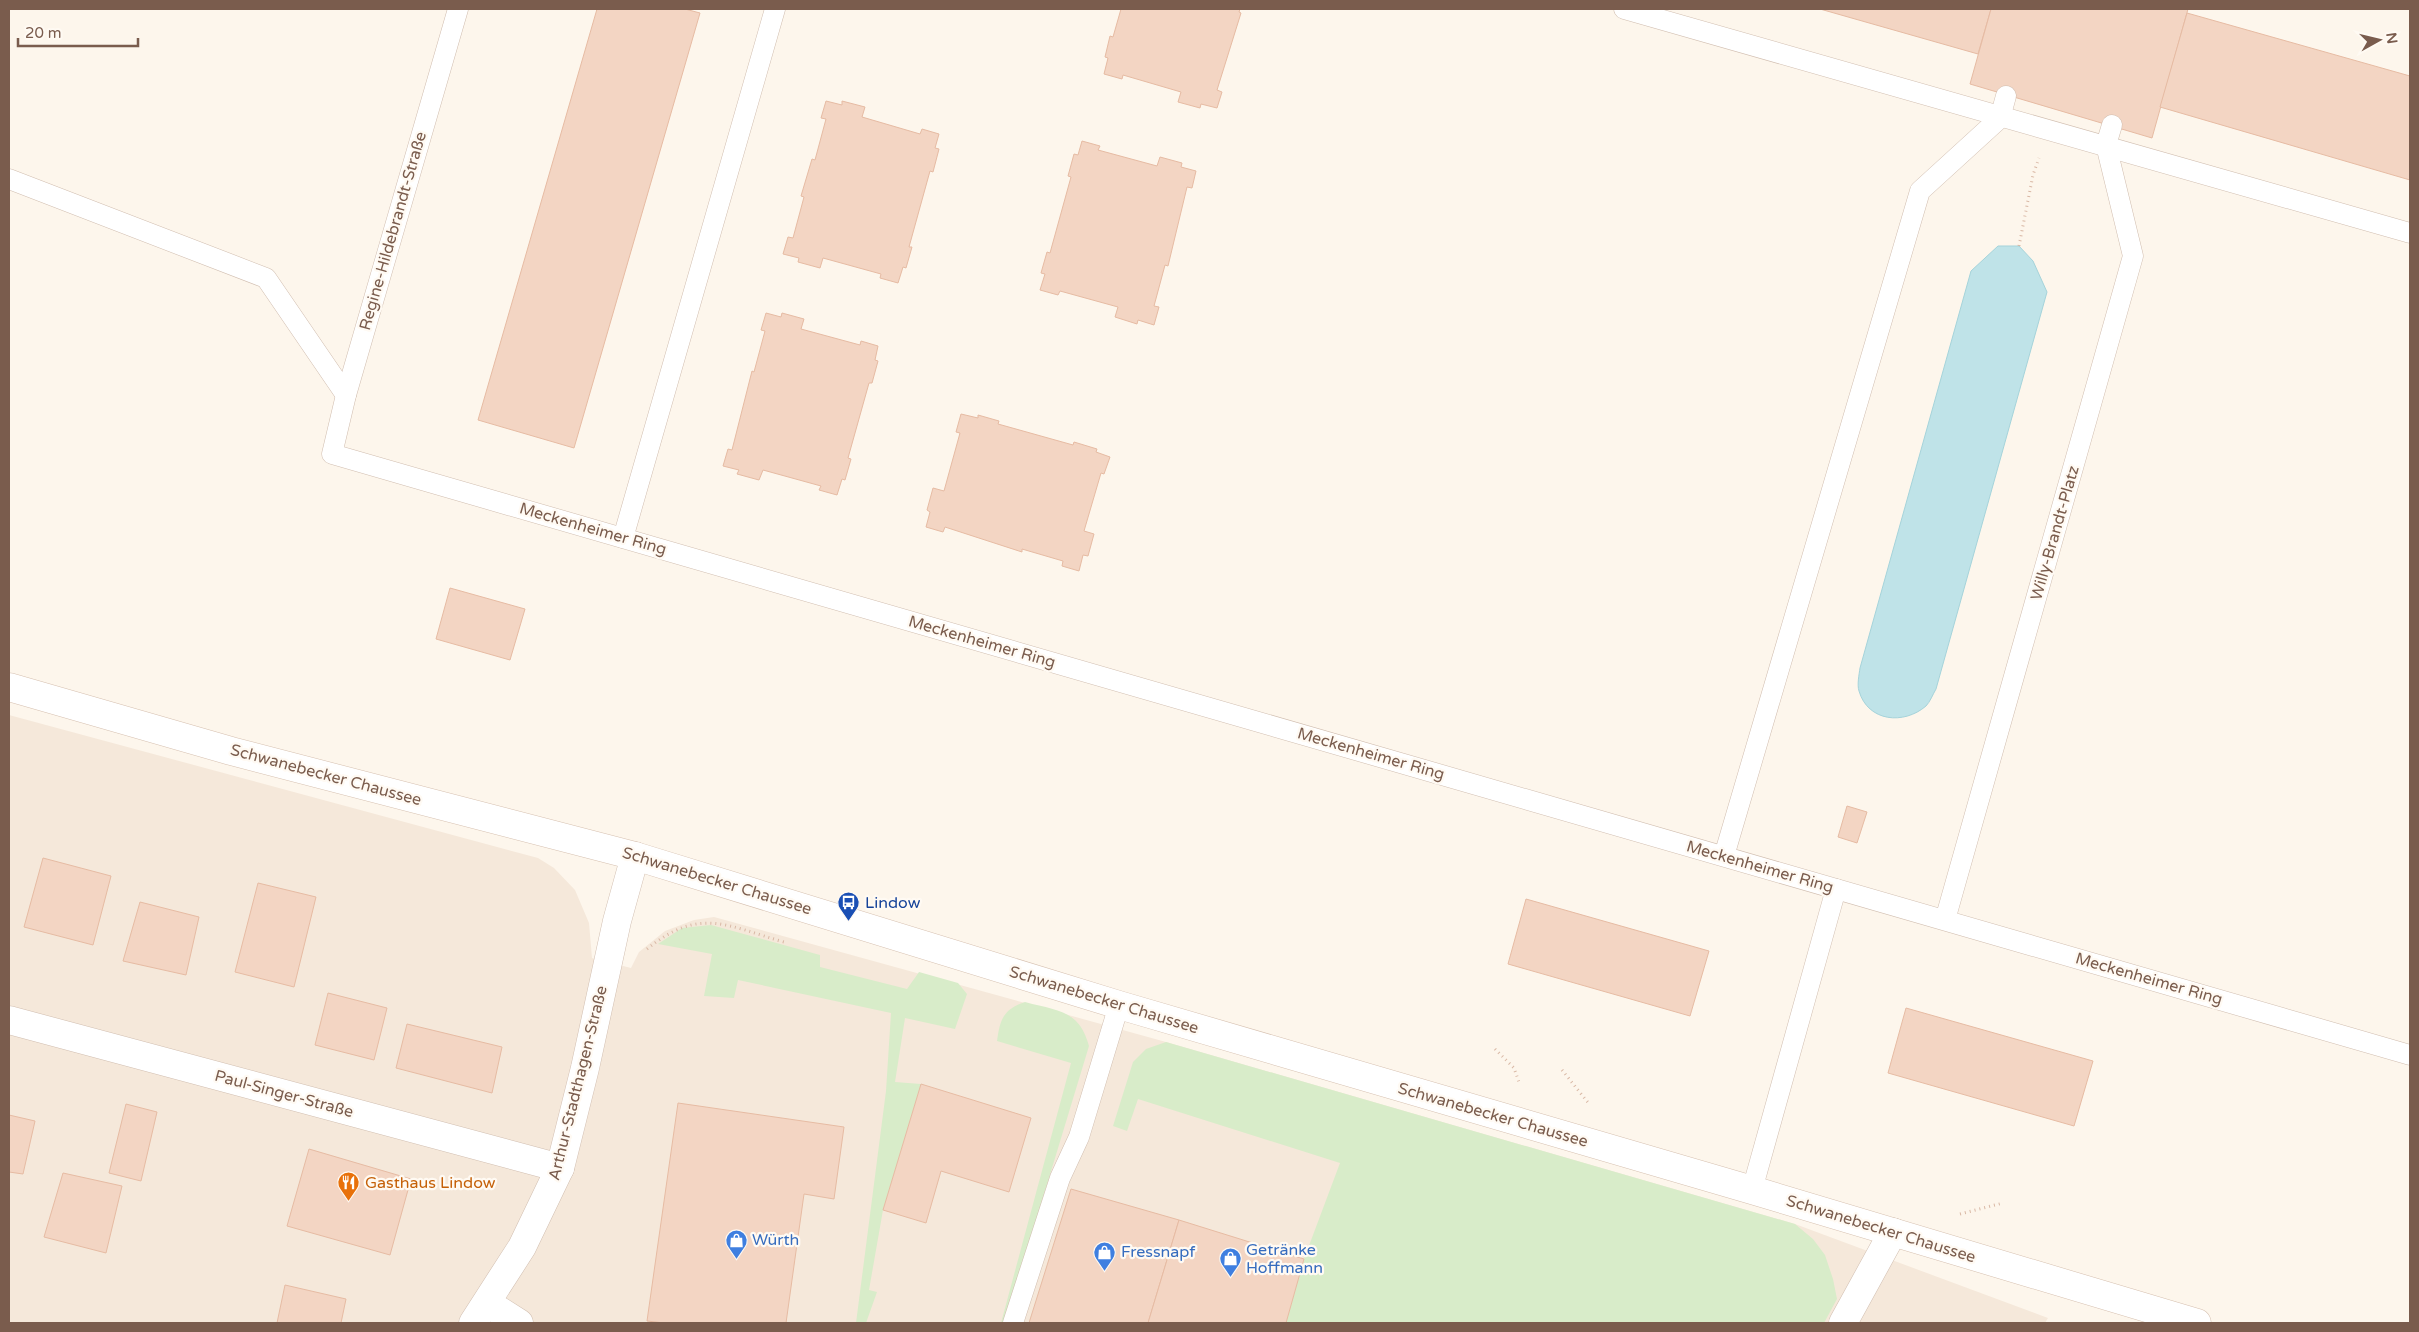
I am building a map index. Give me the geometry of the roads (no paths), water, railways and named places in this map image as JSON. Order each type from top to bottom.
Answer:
[{"type":"main road","name":"Schwanebecker Chaussee","points":[[9,687],[231,751],[635,856],[1119,1005],[1752,1190],[2197,1323]]},
{"type":"main road","name":"Arthur-Stadthagen-Straße","points":[[480,1313],[522,1246],[560,1168],[585,1068],[617,921],[635,856]]},
{"type":"main road","name":"Paul-Singer-Straße","points":[[9,1020],[560,1168]]},
{"type":"main road","points":[[1843,1323],[1892,1232]]},
{"type":"main road","points":[[480,1313],[518,1323]]},
{"type":"lane","name":"Regine-Hildebrandt-Straße","points":[[332,454],[346,395],[458,9]]},
{"type":"lane","points":[[623,538],[775,9]]},
{"type":"lane","points":[[1624,9],[2000,118],[2106,145],[2410,233]]},
{"type":"lane","points":[[1724,856],[1920,191],[2000,118],[2006,96]]},
{"type":"lane","points":[[2106,145],[2112,125]]},
{"type":"lane","name":"Willy-Brandt-Platz","points":[[1945,920],[2133,256],[2106,145]]},
{"type":"lane","points":[[9,179],[266,278],[346,395]]},
{"type":"lane","name":"Meckenheimer Ring","points":[[332,454],[2410,1055]]},
{"type":"lane","points":[[1752,1190],[1836,889]]},
{"type":"lane","points":[[1013,1323],[1060,1178],[1079,1137],[1119,1005]]},
{"type":"water","points":[[1998,246],[2019,246],[2033,261],[2047,292],[1936,689],[1926,706],[1917,712],[1898,718],[1888,717],[1870,709],[1864,701],[1858,689],[1860,668],[1971,271]]},
{"type":"place","name":"Lindow","points":[[849,922]]},
{"type":"place","name":"Gasthaus Lindow","points":[[349,1202]]},
{"type":"place","name":"Würth","points":[[736,1259]]},
{"type":"place","name":"Fressnapf","points":[[1105,1271]]},
{"type":"place","name":"Getränke Hoffmann","points":[[1230,1278]]}]
